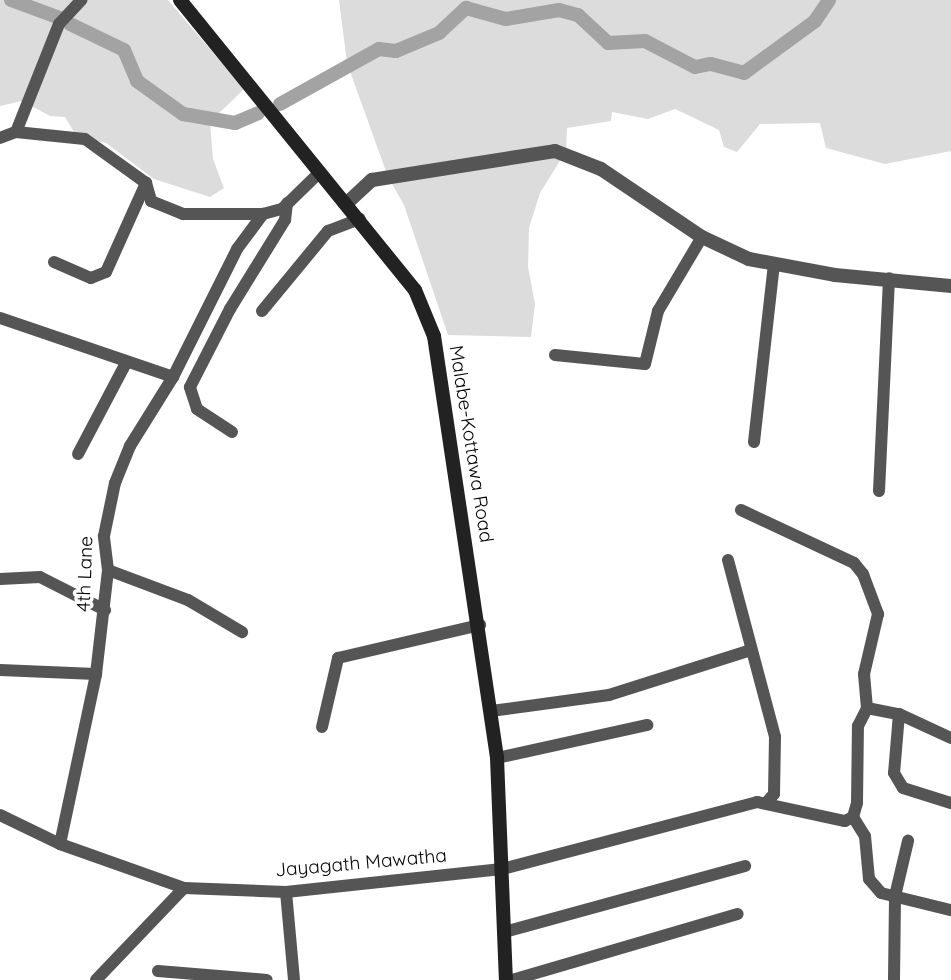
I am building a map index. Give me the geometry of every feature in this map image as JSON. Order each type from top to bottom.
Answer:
[{"type":"main road","name":"Malabe-Kottawa Road","points":[[180,0],[415,290],[434,336],[491,711],[496,758],[506,980]]},
{"type":"street","points":[[16,132],[59,24],[81,0]]},
{"type":"street","points":[[0,138],[16,132],[85,139],[146,183],[151,201],[183,214],[263,214],[287,203],[320,172]]},
{"type":"street","points":[[347,203],[372,180],[555,151],[601,169],[702,237],[774,265],[951,286]]},
{"type":"street","points":[[54,262],[91,278],[106,272],[146,183]]},
{"type":"street","points":[[232,432],[197,409],[190,387],[230,309],[285,220],[287,203]]},
{"type":"street","name":"4th Lane","points":[[60,844],[96,674],[108,570],[104,536],[115,483],[130,446],[173,377],[237,249],[263,214]]},
{"type":"street","points":[[262,312],[328,231],[360,219]]},
{"type":"street","points":[[555,355],[645,364],[658,311],[702,237]]},
{"type":"street","points":[[754,442],[774,265]]},
{"type":"street","points":[[879,491],[889,278]]},
{"type":"street","points":[[0,334],[3,319],[173,377]]},
{"type":"street","points":[[78,454],[126,363]]},
{"type":"street","points":[[741,510],[854,563],[863,574],[878,614],[864,674],[867,708],[858,726],[853,817],[864,836],[869,879],[881,893],[951,910]]},
{"type":"street","points":[[728,560],[775,737],[774,794],[767,802],[845,821],[853,817]]},
{"type":"street","points":[[108,570],[188,600],[242,632]]},
{"type":"street","points":[[0,579],[40,578],[105,610]]},
{"type":"street","points":[[322,727],[338,658],[480,625]]},
{"type":"street","points":[[491,711],[609,695],[751,650]]},
{"type":"street","points":[[0,670],[96,674]]},
{"type":"street","points":[[867,708],[899,714],[951,738]]},
{"type":"street","points":[[899,714],[894,772],[903,788],[951,803]]},
{"type":"street","points":[[496,758],[647,725]]},
{"type":"street","name":"Jayagath Mawatha","points":[[0,815],[60,844],[184,888],[286,892],[502,869],[767,802]]},
{"type":"street","points":[[894,980],[895,896],[908,841]]},
{"type":"street","points":[[504,932],[745,866]]},
{"type":"street","points":[[101,978],[184,888]]},
{"type":"street","points":[[286,892],[293,980]]},
{"type":"street","points":[[512,980],[738,914]]},
{"type":"street","points":[[158,971],[267,980]]},
{"type":"shaded area","points":[[0,0],[168,0],[244,89],[210,122],[213,159],[224,188],[210,197],[154,179],[106,143],[77,137],[65,117],[50,116],[22,101],[0,106]]},
{"type":"shaded area","points":[[339,0],[951,0],[951,151],[885,164],[826,148],[820,123],[760,124],[737,152],[724,147],[719,130],[675,109],[648,119],[612,112],[611,121],[567,128],[566,151],[540,193],[529,228],[528,267],[535,304],[531,337],[448,335],[404,205],[388,177],[347,63]]},
{"type":"waterway","points":[[11,0],[60,18]]},
{"type":"waterway","points":[[280,104],[379,49],[396,51],[439,33],[466,8],[506,19],[559,10],[578,15],[608,43],[645,41],[695,67],[711,64],[744,73],[815,21],[829,0]]},
{"type":"waterway","points":[[70,24],[124,50],[137,81],[183,114],[235,123],[258,113]]}]
